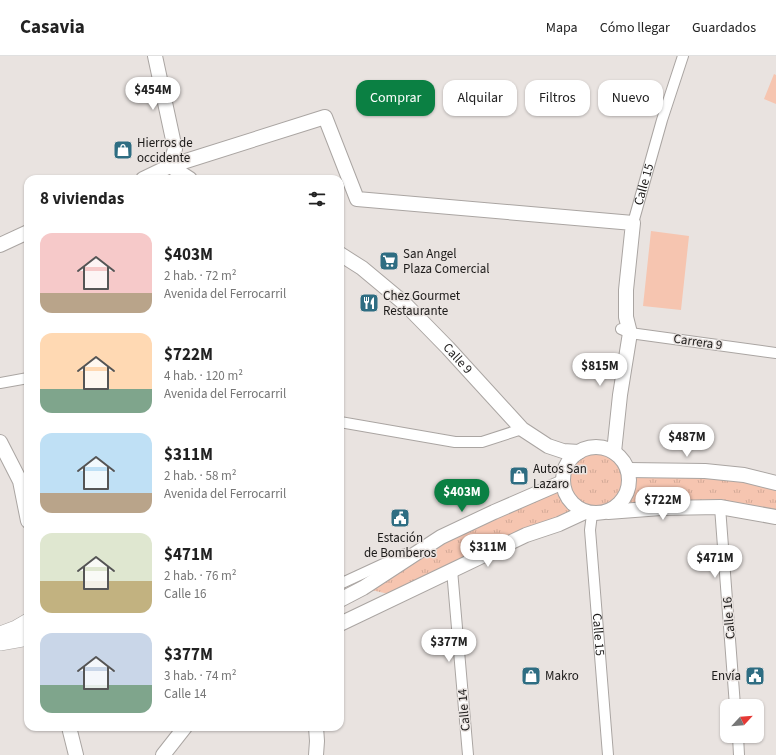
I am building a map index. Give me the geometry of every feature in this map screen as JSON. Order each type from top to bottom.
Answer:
[{"type":"main road","points":[[155,56],[175,149],[170,166]]},
{"type":"main road","points":[[151,175],[170,166],[325,117],[357,199],[633,223]]},
{"type":"main road","points":[[170,166],[184,175]]},
{"type":"main road","name":"Calle 15","points":[[610,450],[620,395],[626,326],[626,290],[633,223]]},
{"type":"main road","points":[[0,245],[24,234]]},
{"type":"main road","name":"Calle 9","points":[[344,257],[362,268],[404,303],[466,366],[522,429],[548,446],[564,451],[579,452]]},
{"type":"main road","points":[[0,442],[20,481],[24,501]]},
{"type":"main road","points":[[588,513],[568,498],[563,482],[565,470],[570,460],[579,452],[592,448],[610,450],[625,463],[628,470],[629,485],[624,499],[613,509],[606,512]]},
{"type":"main road","points":[[628,470],[705,471],[744,475],[776,483]]},
{"type":"main road","points":[[344,598],[363,588],[441,537],[563,482]]},
{"type":"main road","points":[[344,622],[526,536],[588,513],[720,506],[776,517]]},
{"type":"main road","points":[[0,634],[24,623]]},
{"type":"main road","points":[[0,643],[24,639]]},
{"type":"main road","points":[[70,731],[76,755]]},
{"type":"main road","points":[[79,731],[85,755]]},
{"type":"main road","points":[[163,755],[182,731]]},
{"type":"main road","points":[[316,731],[316,755]]},
{"type":"street","name":"Calle 15","points":[[633,223],[662,120],[683,56]]},
{"type":"street","name":"Carrera 9","points":[[626,326],[776,353]]},
{"type":"street","points":[[0,383],[24,379]]},
{"type":"street","points":[[344,423],[455,442],[482,442],[522,429]]},
{"type":"street","name":"Calle 16","points":[[720,506],[734,699]]},
{"type":"street","name":"Calle 15","points":[[588,513],[608,755]]},
{"type":"street","points":[[344,582],[441,537]]},
{"type":"street","name":"Calle 14","points":[[452,570],[468,755]]},
{"type":"street","points":[[738,743],[739,755]]},
{"type":"green space","points":[[774,74],[776,75],[776,104],[764,99]]},
{"type":"green space","points":[[651,231],[689,236],[681,310],[643,306]]},
{"type":"green space","points":[[596,447],[611,451],[619,457],[628,470],[776,483],[776,517],[720,507],[592,514],[397,596],[363,588],[441,537],[563,482],[566,468],[572,458],[582,451]]},
{"type":"place","name":"Hierros de occidente","points":[[123,150]]},
{"type":"place","name":"San Angel Plaza Comercial","points":[[389,261]]},
{"type":"place","name":"Chez Gourmet Restaurante","points":[[369,303]]},
{"type":"place","name":"Autos San Lazaro","points":[[519,476]]},
{"type":"place","name":"Estación de Bomberos","points":[[400,518]]},
{"type":"place","name":"Makro","points":[[531,676]]},
{"type":"place","name":"Envía","points":[[755,676]]}]
